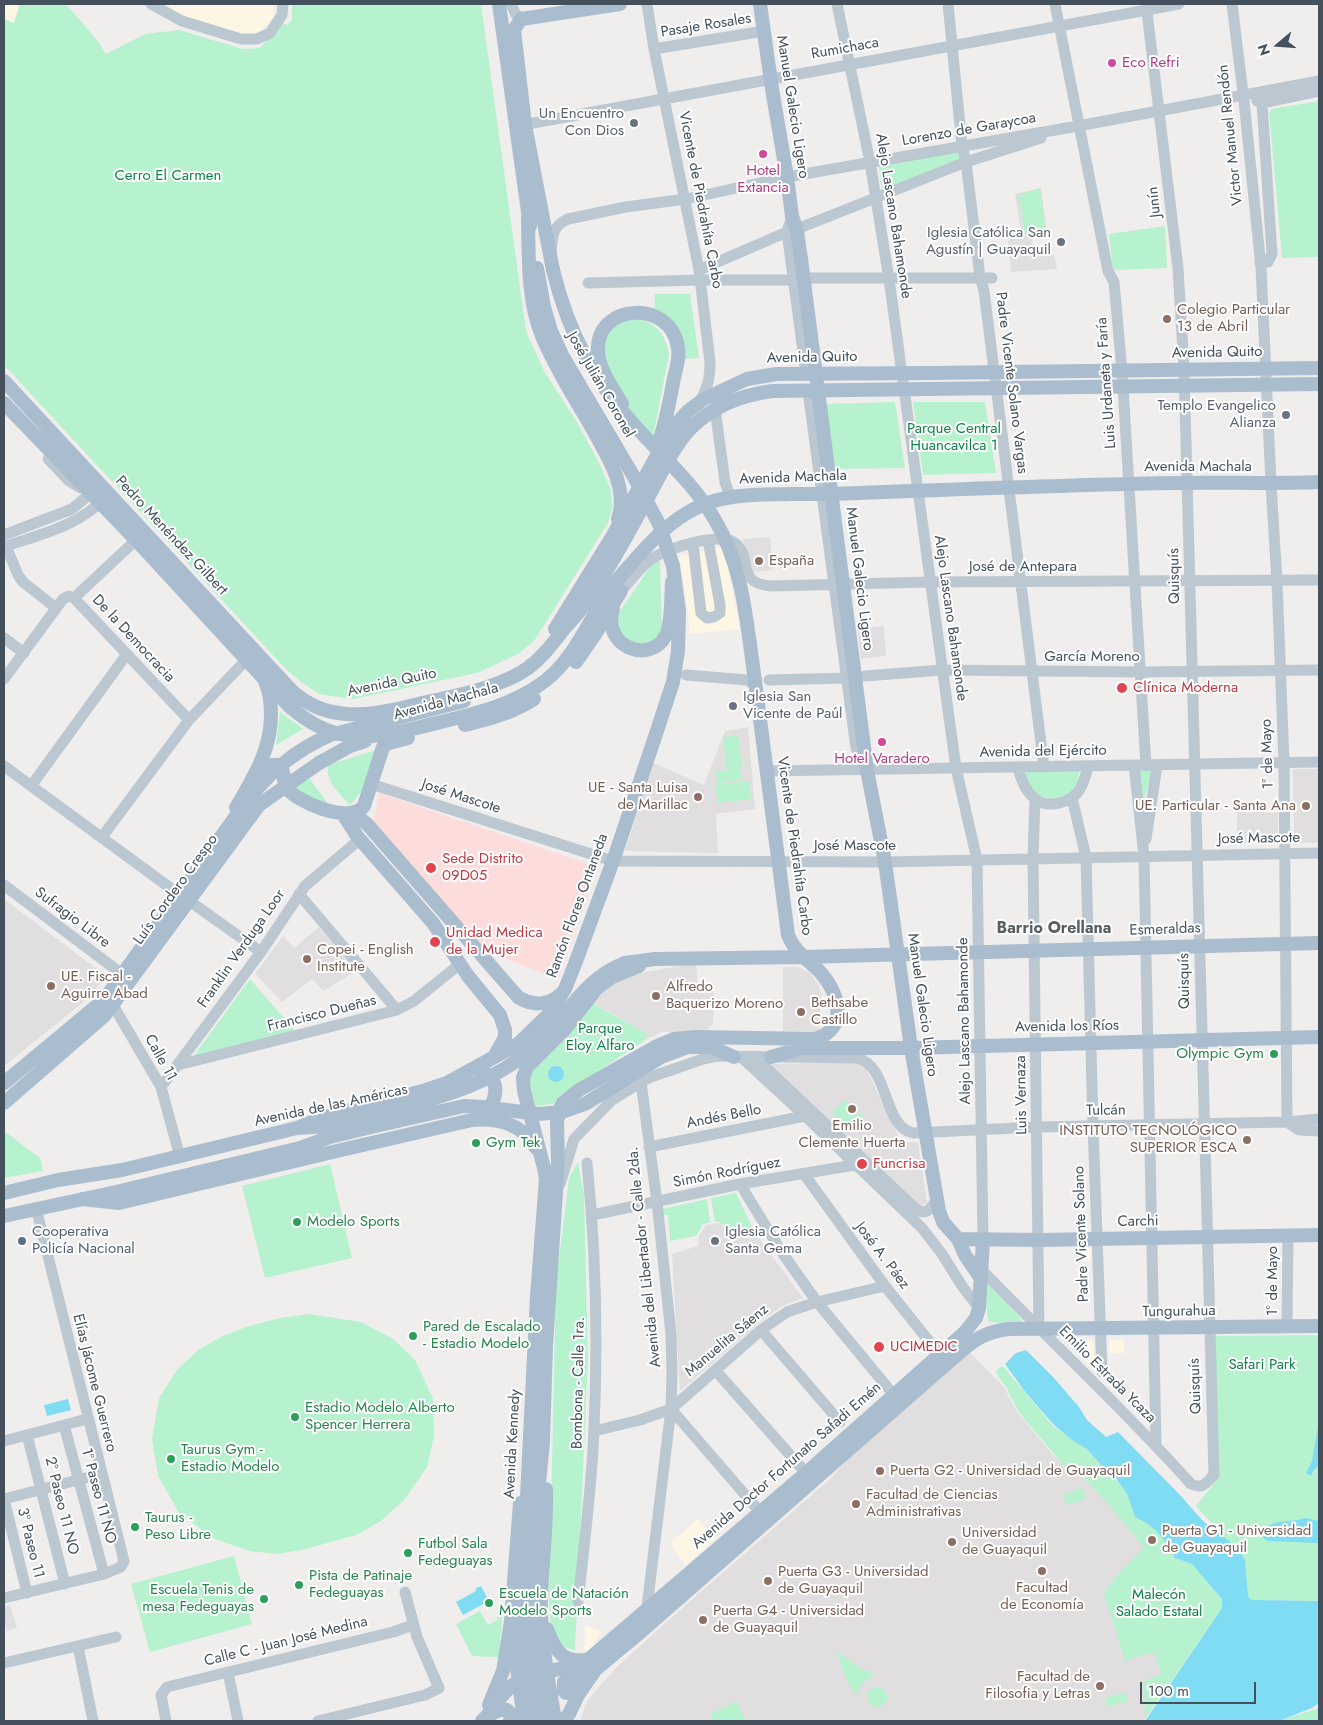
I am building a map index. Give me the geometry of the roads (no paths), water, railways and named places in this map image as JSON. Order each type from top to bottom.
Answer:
[{"type":"main road","name":"José Julián Coronel","points":[[499,4],[520,125],[563,307],[582,352],[598,380],[635,426],[689,484],[711,513],[723,534],[733,558],[760,682]]},
{"type":"main road","points":[[521,19],[620,4]]},
{"type":"main road","name":"Manuel Galecio Ligero","points":[[760,4],[770,78],[788,177],[792,216],[797,230],[867,770],[884,862],[911,1048],[937,1198],[943,1222],[958,1239],[965,1254],[981,1273]]},
{"type":"main road","name":"José Julián Coronel","points":[[521,19],[516,27],[514,36],[520,125],[528,218],[544,307],[551,331],[562,355],[634,477],[659,524],[673,566],[678,590],[678,651],[674,682],[654,740]]},
{"type":"main road","points":[[528,218],[530,279],[541,334],[560,373],[607,455],[618,479],[621,507],[612,537]]},
{"type":"main road","points":[[635,426],[602,368],[598,352],[600,339],[606,327],[615,319],[633,312],[648,314],[660,320],[671,330],[678,350],[665,423],[653,460]]},
{"type":"main road","name":"Avenida Quito","points":[[318,708],[345,710],[463,685],[512,669],[534,653],[554,630],[612,537],[671,430],[700,401],[737,383],[758,376],[776,374],[1319,368]]},
{"type":"main road","name":"Pedro Menéndez Gilbert","points":[[4,381],[101,493],[300,699],[318,708]]},
{"type":"main road","name":"Avenida Quito","points":[[318,708],[352,716],[382,713],[482,688],[503,681],[528,668],[545,653],[583,607],[683,437],[715,409],[739,398],[762,392],[808,390],[1123,386],[1184,392],[1266,385],[1319,384]]},
{"type":"main road","name":"Pedro Menéndez Gilbert","points":[[4,403],[101,493],[136,540],[263,676]]},
{"type":"main road","name":"Avenida Machala","points":[[263,676],[290,708],[308,721],[326,730],[354,738],[400,732],[492,708],[517,699],[548,679],[567,658],[614,583],[655,536],[680,517],[701,505],[730,497],[741,495],[918,491],[1009,486],[1319,482]]},
{"type":"main road","points":[[635,560],[613,610],[610,625],[620,643],[633,650],[655,646],[666,636],[673,566]]},
{"type":"main road","name":"Avenida Machala","points":[[349,814],[360,811],[364,806],[382,750],[386,744],[501,716],[516,710],[543,694],[575,662],[621,591]]},
{"type":"main road","name":"Luís Cordero Crespo","points":[[214,846],[246,802],[274,770],[295,754],[330,735],[508,688],[532,675],[557,650],[569,634],[583,607]]},
{"type":"main road","points":[[4,1083],[104,1000],[122,974],[184,898],[258,769],[267,748],[271,725],[270,693],[263,676]]},
{"type":"main road","name":"Vicente de Piedrahíta Carbo","points":[[556,1200],[557,1122],[560,1109],[572,1094],[657,1046],[674,1039],[696,1037],[810,1039],[822,1037],[833,1029],[838,1021],[836,999],[822,974],[803,957],[791,943],[788,935],[767,771],[760,682]]},
{"type":"main road","name":"Luís Cordero Crespo","points":[[4,1103],[113,1006],[184,898],[255,809],[319,763],[350,746],[400,732]]},
{"type":"main road","name":"Ramón Flores Ontaneda","points":[[494,1057],[518,1044],[528,1035],[549,1014],[565,990],[614,861],[654,740]]},
{"type":"main road","points":[[258,769],[269,764],[278,765],[284,772],[285,786],[301,800],[349,814],[367,824],[518,997],[528,1003],[540,1004],[558,996],[565,990]]},
{"type":"main road","points":[[297,1128],[324,1117],[431,1089],[466,1074],[494,1057],[505,1037],[503,1022],[496,1010],[460,964],[433,923],[360,839],[349,814]]},
{"type":"main road","name":"Esmeraldas","points":[[803,957],[1319,943]]},
{"type":"main road","name":"Avenida de las Américas","points":[[176,1184],[300,1148],[449,1095],[496,1073],[520,1058],[544,1038],[595,980],[608,971],[625,964],[655,959],[803,957]]},
{"type":"main road","points":[[542,1161],[523,1083],[528,1067],[565,1029],[597,988],[612,977],[655,959]]},
{"type":"main road","points":[[771,1057],[832,1041],[840,1028],[842,1018],[836,999]]},
{"type":"main road","points":[[528,1035],[520,1054],[514,1083],[518,1104],[542,1161]]},
{"type":"main road","name":"Avenida los Ríos","points":[[809,1048],[911,1048],[1319,1037]]},
{"type":"main road","name":"Avenida de las Américas","points":[[4,1193],[58,1180],[122,1170],[297,1128],[369,1122],[464,1106],[538,1114],[562,1112],[585,1104],[661,1057],[688,1047],[809,1048]]},
{"type":"main road","points":[[712,1047],[737,1057]]},
{"type":"main road","points":[[466,1074],[479,1072],[487,1074],[494,1082],[495,1087],[494,1099],[489,1110],[472,1120]]},
{"type":"main road","points":[[472,1120],[494,1120],[514,1126],[529,1137],[542,1161]]},
{"type":"main road","name":"Avenida de las Américas","points":[[4,1216],[82,1199],[176,1184],[341,1150],[472,1120]]},
{"type":"main road","points":[[300,1148],[341,1150]]},
{"type":"main road","name":"Avenida Kennedy","points":[[536,1441],[537,1296],[546,1179],[542,1161]]},
{"type":"main road","name":"Avenida Kennedy","points":[[544,1721],[530,1604],[531,1516],[536,1441],[546,1346],[556,1200]]},
{"type":"main road","name":"Carchi","points":[[958,1239],[1038,1240],[1319,1235]]},
{"type":"main road","name":"Avenida Doctor Fortunato Safadi Emén","points":[[563,1721],[575,1702],[593,1661],[647,1607],[806,1473],[971,1326],[979,1308],[983,1240]]},
{"type":"main road","name":"Tungurahua","points":[[1039,1330],[1319,1326]]},
{"type":"main road","name":"Avenida Doctor Fortunato Safadi Emén","points":[[519,1681],[548,1671],[593,1661],[976,1340],[987,1333],[997,1331],[1039,1330]]},
{"type":"main road","points":[[536,1441],[547,1517],[541,1600],[543,1635],[555,1721]]},
{"type":"main road","points":[[484,1719],[503,1671],[511,1621],[522,1475],[525,1459],[536,1441]]},
{"type":"main road","name":"Avenida Kennedy","points":[[531,1516],[521,1582],[521,1610],[534,1721]]},
{"type":"main road","points":[[541,1600],[545,1621],[554,1646],[558,1651],[565,1658],[593,1661]]},
{"type":"main road","points":[[511,1621],[524,1721]]},
{"type":"main road","points":[[513,1638],[518,1648],[528,1654],[538,1649],[543,1635]]},
{"type":"main road","points":[[484,1719],[506,1692],[519,1681]]},
{"type":"main road","points":[[572,1721],[575,1702]]},
{"type":"main road","points":[[484,1719],[500,1710],[507,1710],[510,1714],[510,1721]]},
{"type":"street","points":[[151,4],[182,21],[242,39],[258,39],[270,33],[282,15],[283,4]]},
{"type":"street","points":[[511,4],[515,13],[521,19]]},
{"type":"street","name":"Vicente de Piedrahíta Carbo","points":[[646,4],[686,199],[699,275],[710,362],[710,377],[707,389],[700,401]]},
{"type":"street","name":"Alejo Lascano Bahamonde","points":[[837,4],[876,198],[889,279],[956,768],[976,860],[981,1045],[983,1240]]},
{"type":"street","name":"Padre Vicente Solano Vargas","points":[[948,4],[962,146],[986,277],[984,290],[1044,767]]},
{"type":"street","name":"Luis Urdaneta y Faría","points":[[1055,4],[1108,271],[1114,282],[1122,371],[1146,766],[1144,856],[1145,947],[1156,1445]]},
{"type":"street","name":"Rumichaca","points":[[520,125],[1147,7],[1179,4]]},
{"type":"street","name":"Victor Manuel Rendón","points":[[1232,4],[1244,96],[1260,264],[1266,385]]},
{"type":"street","name":"Junín","points":[[1147,7],[1178,268],[1184,392]]},
{"type":"street","name":"Pasaje Rosales","points":[[654,49],[764,31]]},
{"type":"street","name":"Lorenzo de Garaycoa","points":[[552,264],[556,228],[561,222],[568,219],[626,207],[686,199],[788,177],[1319,81]]},
{"type":"street","points":[[1244,96],[1262,103],[1319,91]]},
{"type":"street","name":"Victor Manuel Rendón","points":[[1260,264],[1268,262],[1272,254],[1262,103]]},
{"type":"street","points":[[802,227],[966,162],[1078,126]]},
{"type":"street","points":[[1254,206],[1270,203]]},
{"type":"street","name":"Manuel Galecio Ligero","points":[[792,216],[787,232],[806,374]]},
{"type":"street","points":[[699,275],[787,232]]},
{"type":"street","points":[[588,284],[699,275],[793,280]]},
{"type":"street","points":[[810,278],[986,277]]},
{"type":"street","name":"1º de Mayo","points":[[1266,385],[1277,581],[1284,762],[1287,1122]]},
{"type":"street","name":"Manuel Galecio Ligero","points":[[808,390],[835,585],[856,680]]},
{"type":"street","name":"Quisquís","points":[[1184,392],[1214,1475]]},
{"type":"street","points":[[715,409],[725,482],[730,497]]},
{"type":"street","name":"Pedro Menéndez Gilbert","points":[[4,412],[69,481],[101,493]]},
{"type":"street","points":[[56,608],[23,582],[4,543],[76,521],[88,514],[101,493]]},
{"type":"street","points":[[74,598],[136,540]]},
{"type":"street","points":[[693,544],[701,613],[707,618],[714,617],[720,614],[720,605],[708,540]]},
{"type":"street","name":"José de Antepara","points":[[621,591],[650,560],[659,554],[708,540],[728,540],[735,543],[743,557],[747,574],[752,581],[760,586],[930,582],[1319,580]]},
{"type":"street","points":[[696,565],[712,561]]},
{"type":"street","name":"De la Democracia","points":[[4,679],[56,608],[65,597],[69,596],[74,598],[189,720]]},
{"type":"street","points":[[4,638],[24,653]]},
{"type":"street","points":[[31,786],[127,654]]},
{"type":"street","points":[[102,837],[189,720],[247,658]]},
{"type":"street","name":"García Moreno","points":[[686,675],[760,682],[856,680],[942,670],[1032,672],[1319,670]]},
{"type":"street","name":"Avenida del Ejército","points":[[767,771],[1319,762]]},
{"type":"street","points":[[4,766],[261,952]]},
{"type":"street","name":"Luis Urdaneta y Faría","points":[[1144,856],[1146,766]]},
{"type":"street","points":[[1018,768],[1027,790],[1035,799],[1044,803],[1054,804],[1072,798],[1080,789],[1088,767]]},
{"type":"street","name":"José Mascote","points":[[371,784],[614,861],[779,860],[884,862],[1197,854],[1319,853]]},
{"type":"street","name":"Padre Vicente Solano","points":[[1072,798],[1086,857],[1096,1239],[1102,1372]]},
{"type":"street","name":"Luis Vernaza","points":[[1035,799],[1032,858],[1038,1127],[1039,1330]]},
{"type":"street","name":"Franklin Verduga Loor","points":[[160,1087],[261,952],[305,886],[360,839]]},
{"type":"street","name":"Sufragio Libre","points":[[4,885],[122,974]]},
{"type":"street","points":[[299,894],[397,1010]]},
{"type":"street","name":"Francisco Dueñas","points":[[178,1065],[397,1010],[414,1002],[460,964]]},
{"type":"street","name":"Calle 11","points":[[113,1006],[160,1087],[180,1157]]},
{"type":"street","points":[[556,1200],[574,1139],[612,1100],[640,1082],[703,1058],[717,1056],[771,1057]]},
{"type":"street","points":[[737,1057],[918,1211],[925,1212],[929,1210],[937,1198]]},
{"type":"street","points":[[755,1057],[862,1164],[932,1239],[962,1286],[979,1308]]},
{"type":"street","name":"Tulcán","points":[[771,1057],[863,1060],[873,1068],[898,1123],[907,1132],[913,1133],[1038,1127],[1287,1122],[1319,1119]]},
{"type":"street","name":"Avenida del Libertador - Calle 2da.","points":[[640,1082],[657,1202],[671,1334],[672,1372],[671,1409],[647,1607]]},
{"type":"street","name":"Andés Bello","points":[[649,1146],[805,1116]]},
{"type":"street","name":"Tulcán","points":[[1287,1122],[1299,1130],[1319,1131]]},
{"type":"street","name":"Bombona - Calle 1ra.","points":[[578,1602],[594,1431],[596,1323],[592,1215],[587,1163]]},
{"type":"street","name":"Simón Rodríguez","points":[[592,1215],[740,1184],[862,1164]]},
{"type":"street","name":"José A. Páez","points":[[804,1174],[885,1286],[940,1355]]},
{"type":"street","points":[[740,1184],[817,1302],[893,1394]]},
{"type":"street","name":"Elías Jácome Guerrero","points":[[36,1208],[101,1474],[124,1557],[124,1564],[116,1570],[104,1574]]},
{"type":"street","name":"1º de Mayo","points":[[1288,1235],[1288,1327]]},
{"type":"street","name":"Emilio Estrada Ycaza","points":[[981,1273],[1156,1445],[1191,1484],[1198,1487],[1214,1475]]},
{"type":"street","name":"Manuelita Sáenz","points":[[594,1431],[640,1420],[671,1409],[761,1330],[787,1312],[817,1302],[885,1286]]},
{"type":"street","points":[[761,1330],[840,1422]]},
{"type":"street","points":[[716,1371],[806,1473]]},
{"type":"street","points":[[671,1409],[760,1512]]},
{"type":"street","points":[[4,1441],[88,1419]]},
{"type":"street","name":"1º Paseo 11 NO","points":[[64,1425],[104,1574]]},
{"type":"street","name":"2º Paseo 11 NO","points":[[27,1435],[65,1584]]},
{"type":"street","points":[[4,1499],[101,1474]]},
{"type":"street","name":"3º Paseo 11","points":[[4,1499],[27,1593]]},
{"type":"street","points":[[4,1598],[104,1574]]},
{"type":"street","points":[[318,1721],[425,1695],[439,1688],[413,1625],[405,1592]]},
{"type":"street","name":"Calle C - Juan José Medina","points":[[166,1721],[161,1695],[166,1687],[393,1632],[413,1625]]},
{"type":"street","points":[[4,1663],[116,1636]]},
{"type":"street","points":[[78,1646],[94,1721]]},
{"type":"street","points":[[228,1672],[238,1721]]},
{"type":"water","points":[[556,1066],[562,1068],[564,1074],[562,1080],[556,1082],[550,1080],[548,1074],[550,1068]]},
{"type":"water","points":[[1026,1350],[1054,1378],[1079,1407],[1087,1420],[1106,1437],[1118,1432],[1203,1521],[1237,1547],[1245,1560],[1250,1599],[1319,1601],[1319,1703],[1312,1708],[1279,1721],[1145,1721],[1222,1608],[1222,1599],[1192,1564],[1175,1558],[1159,1534],[1149,1525],[1135,1517],[1127,1494],[1116,1478],[1087,1449],[1072,1440],[1054,1425],[1026,1393],[1005,1364],[1016,1353]]},
{"type":"water","points":[[68,1399],[71,1410],[47,1416],[44,1405]]},
{"type":"water","points":[[1319,1421],[1319,1465],[1311,1476],[1306,1473],[1312,1461]]},
{"type":"water","points":[[1305,1518],[1319,1521],[1319,1543],[1268,1541],[1263,1538],[1264,1528],[1270,1525]]},
{"type":"water","points":[[481,1586],[489,1601],[463,1615],[456,1602],[476,1591],[475,1589]]},
{"type":"place","name":"Eco Refri","points":[[1112,63]]},
{"type":"place","name":"Un Encuentro Con Dios","points":[[634,123]]},
{"type":"place","name":"Hotel Extancia","points":[[763,154]]},
{"type":"place","name":"Iglesia Católica San Agustín | Guayaquil","points":[[1061,242]]},
{"type":"place","name":"Colegio Particular 13 de Abril","points":[[1167,319]]},
{"type":"place","name":"Templo Evangelico Alianza","points":[[1286,415]]},
{"type":"place","name":"España","points":[[759,561]]},
{"type":"place","name":"Clínica Moderna","points":[[1122,688]]},
{"type":"place","name":"Iglesia San Vicente de Paúl","points":[[733,706]]},
{"type":"place","name":"Hotel Varadero","points":[[882,742]]},
{"type":"place","name":"UE - Santa Luisa de Marillac","points":[[698,797]]},
{"type":"place","name":"UE. Particular - Santa Ana","points":[[1306,806]]},
{"type":"place","name":"Sede Distrito 09D05","points":[[431,868]]},
{"type":"place","name":"Unidad Medica de la Mujer","points":[[435,942]]},
{"type":"place","name":"Copei - English Institute","points":[[307,959]]},
{"type":"place","name":"UE. Fiscal - Aguirre Abad","points":[[51,986]]},
{"type":"place","name":"Alfredo Baquerizo Moreno","points":[[656,996]]},
{"type":"place","name":"Bethsabe Castillo","points":[[801,1012]]},
{"type":"place","name":"Olympic Gym","points":[[1274,1054]]},
{"type":"place","name":"Emilio Clemente Huerta","points":[[852,1109]]},
{"type":"place","name":"INSTITUTO TECNOLÓGICO SUPERIOR ESCA","points":[[1247,1140]]},
{"type":"place","name":"Gym Tek","points":[[476,1143]]},
{"type":"place","name":"Funcrisa","points":[[862,1164]]},
{"type":"place","name":"Modelo Sports","points":[[297,1222]]},
{"type":"place","name":"Cooperativa Policía Nacional","points":[[22,1241]]},
{"type":"place","name":"Iglesia Católica Santa Gema","points":[[715,1241]]},
{"type":"place","name":"Pared de Escalado - Estadio Modelo","points":[[413,1336]]},
{"type":"place","name":"UCIMEDIC","points":[[879,1347]]},
{"type":"place","name":"Estadio Modelo Alberto Spencer Herrera","points":[[295,1417]]},
{"type":"place","name":"Taurus Gym - Estadio Modelo","points":[[171,1459]]},
{"type":"place","name":"Puerta G2 - Universidad de Guayaquil","points":[[880,1471]]},
{"type":"place","name":"Facultad de Ciencias Administrativas","points":[[856,1504]]},
{"type":"place","name":"Taurus - Peso Libre","points":[[135,1527]]},
{"type":"place","name":"Puerta G1 - Universidad de Guayaquil","points":[[1152,1540]]},
{"type":"place","name":"Universidad de Guayaquil","points":[[952,1542]]},
{"type":"place","name":"Futbol Sala Fedeguayas","points":[[408,1553]]},
{"type":"place","name":"Facultad de Economía","points":[[1042,1571]]},
{"type":"place","name":"Puerta G3 - Universidad de Guayaquil","points":[[768,1581]]},
{"type":"place","name":"Pista de Patinaje Fedeguayas","points":[[299,1585]]},
{"type":"place","name":"Escuela Tenis de mesa Fedeguayas","points":[[264,1599]]},
{"type":"place","name":"Escuela de Natación Modelo Sports","points":[[489,1603]]},
{"type":"place","name":"Puerta G4 - Universidad de Guayaquil","points":[[703,1620]]},
{"type":"place","name":"Facultad de Filosofia y Letras","points":[[1100,1686]]},
{"type":"district","name":"Barrio Orellana","points":[[1054,929]]},
{"type":"park label","name":"Cerro El Carmen","points":[[168,176]]},
{"type":"park label","name":"Parque Central Huancavilca 1","points":[[954,438]]},
{"type":"park label","name":"Parque Eloy Alfaro","points":[[600,1038]]},
{"type":"park label","name":"Safari Park","points":[[1262,1365]]},
{"type":"park label","name":"Malecón Salado Estatal","points":[[1159,1604]]}]
